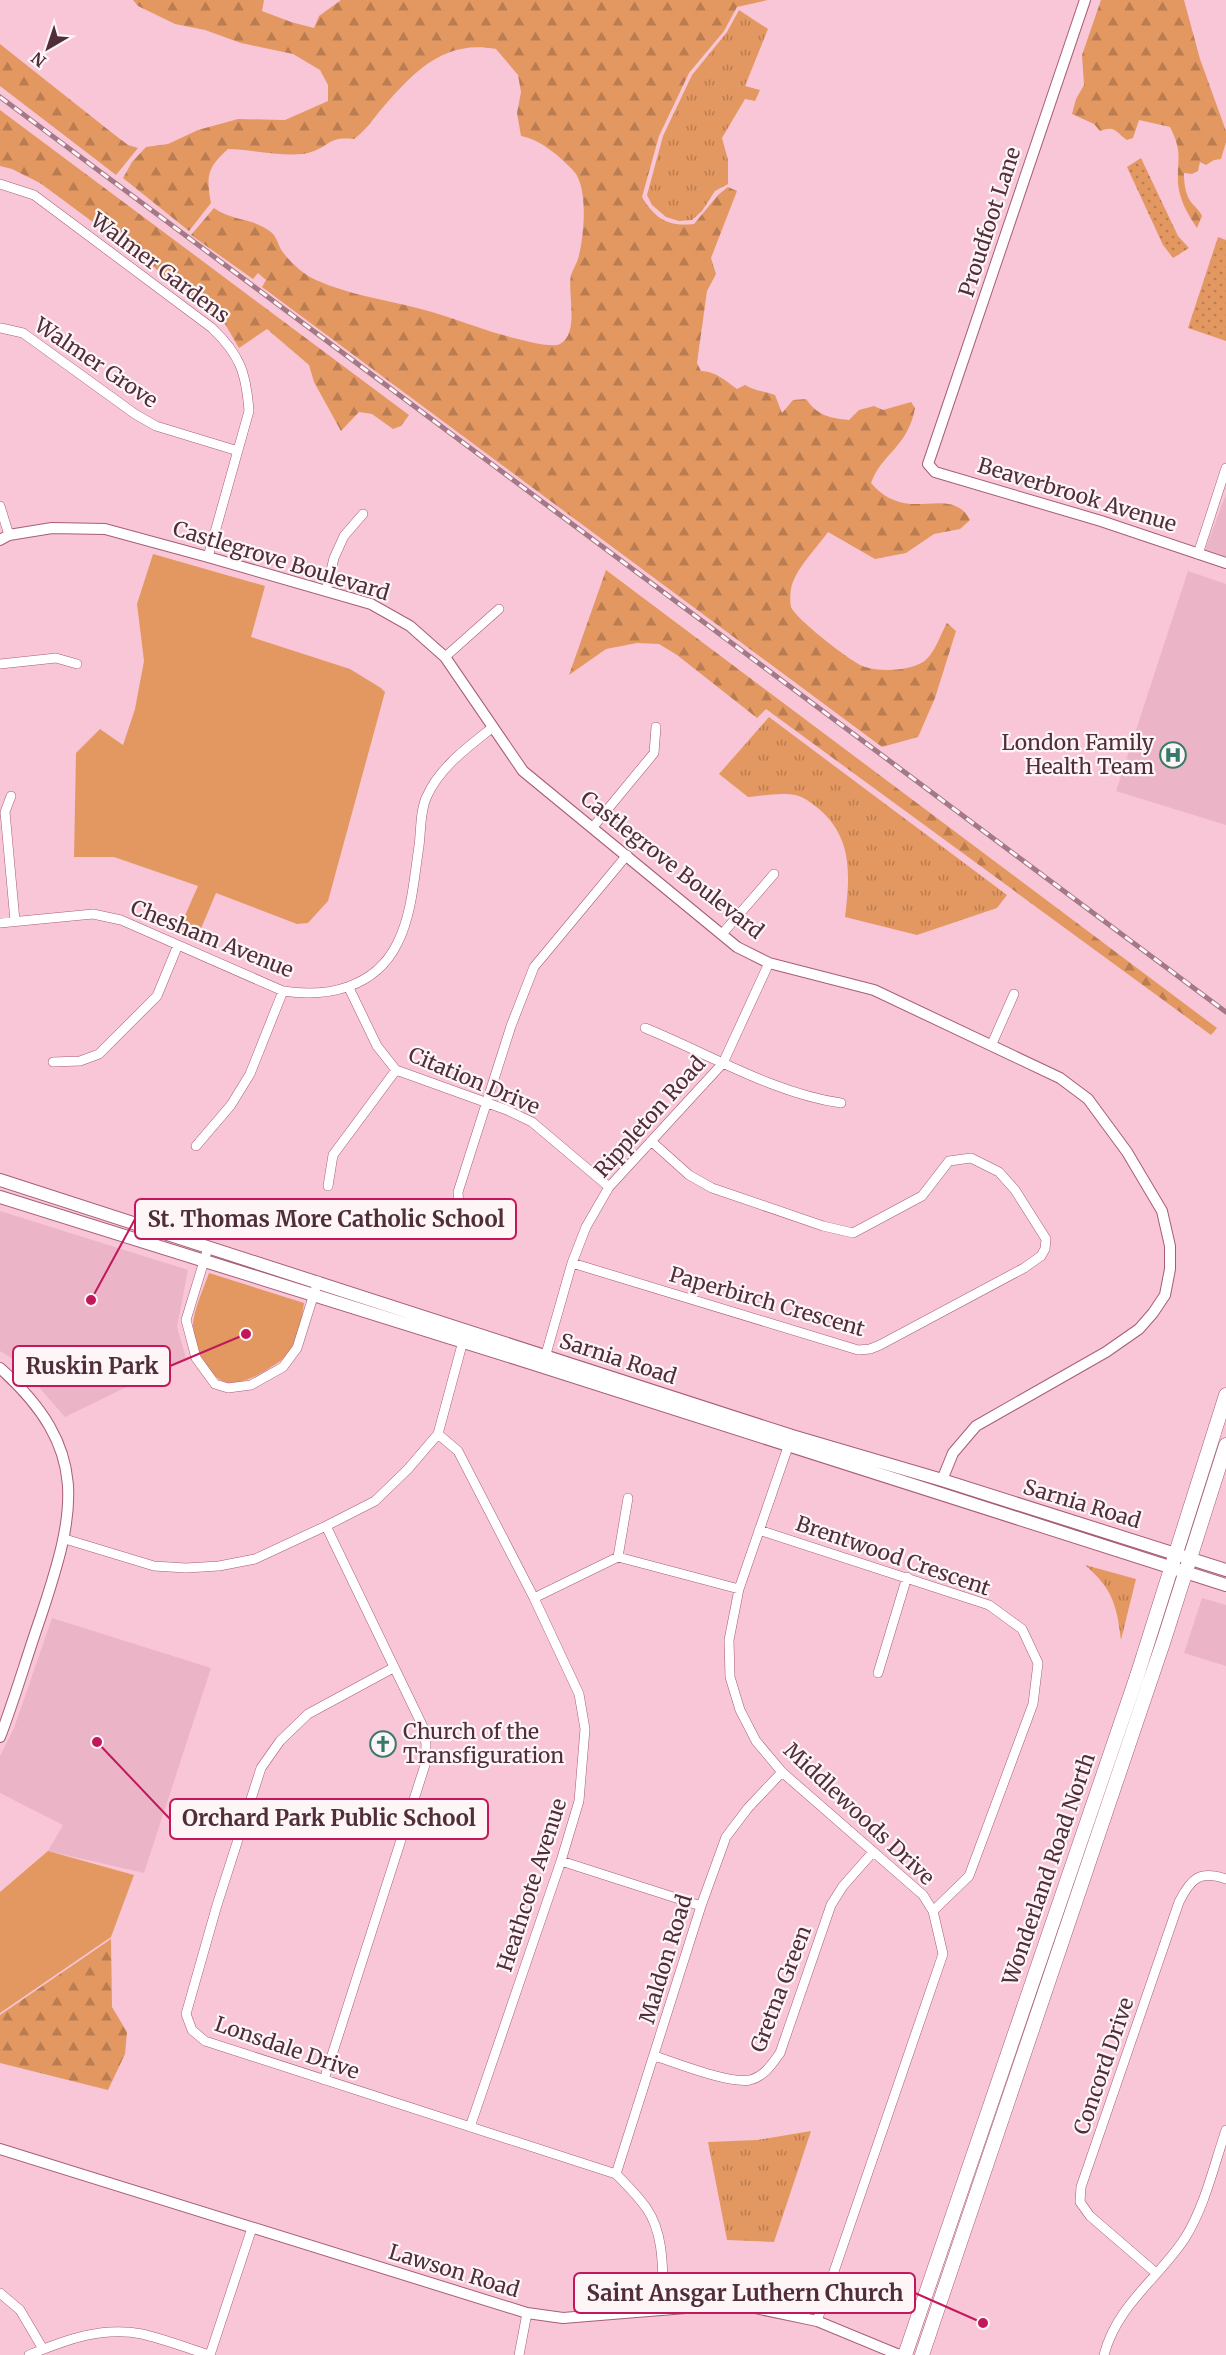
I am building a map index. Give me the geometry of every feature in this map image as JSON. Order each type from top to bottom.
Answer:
[{"type":"main road","name":"Sarnia Road","points":[[0,1180],[208,1248],[318,1281],[544,1361],[1171,1568],[1188,1566],[1226,1570]]},
{"type":"main road","name":"Sarnia Road","points":[[0,1197],[463,1341],[544,1361]]},
{"type":"main road","name":"Wonderland Road North","points":[[906,2355],[1137,1676],[1226,1395]]},
{"type":"main road","name":"Sarnia Road","points":[[791,1441],[942,1480],[1176,1554],[1188,1566],[1226,1585]]},
{"type":"main road","name":"Wonderland Road North","points":[[922,2355],[1188,1566],[1226,1445]]},
{"type":"street","name":"Proudfoot Lane","points":[[930,455],[972,339],[1085,0]]},
{"type":"street","name":"Walmer Gardens","points":[[0,184],[34,195],[212,328],[229,344],[242,364],[249,411],[208,556]]},
{"type":"street","name":"Walmer Grove","points":[[2,328],[23,333],[135,414],[156,426],[238,451]]},
{"type":"street","name":"Beaverbrook Avenue","points":[[930,455],[928,464],[935,472],[1101,521],[1226,563]]},
{"type":"street","points":[[1198,554],[1226,468]]},
{"type":"street","points":[[0,506],[5,537]]},
{"type":"street","points":[[326,591],[334,558],[344,536],[363,514]]},
{"type":"street","name":"Castlegrove Boulevard","points":[[5,537],[52,528],[105,529],[208,556],[371,604],[410,626],[445,657],[523,771],[738,947],[769,963],[874,990],[1060,1078],[1088,1099],[1127,1152],[1162,1211],[1170,1246],[1170,1269],[1165,1294],[1154,1314],[1139,1329],[1106,1352],[976,1426],[953,1453],[942,1480]]},
{"type":"street","points":[[445,657],[499,609]]},
{"type":"street","points":[[0,664],[56,658],[77,664]]},
{"type":"street","name":"Chesham Avenue","points":[[0,923],[93,914],[122,920],[283,991],[306,995],[350,988],[379,968],[397,945],[410,900],[425,799],[444,769],[493,727]]},
{"type":"street","points":[[593,827],[654,753],[656,727]]},
{"type":"street","points":[[11,796],[5,812],[15,921]]},
{"type":"street","points":[[460,1220],[458,1192],[486,1102],[534,967],[627,855]]},
{"type":"street","points":[[722,934],[774,874]]},
{"type":"street","points":[[53,1062],[80,1061],[99,1054],[157,996],[178,945]]},
{"type":"street","name":"Rippleton Road","points":[[544,1361],[572,1263],[586,1227],[609,1187],[723,1063],[769,963]]},
{"type":"street","name":"Citation Drive","points":[[350,988],[377,1046],[396,1070],[486,1102],[532,1122],[609,1187]]},
{"type":"street","points":[[196,1146],[231,1105],[250,1074],[283,991]]},
{"type":"street","points":[[991,1046],[1014,994]]},
{"type":"street","points":[[645,1028],[710,1059],[815,1100],[841,1103]]},
{"type":"street","points":[[328,1186],[333,1155],[396,1070]]},
{"type":"street","name":"Paperbirch Crescent","points":[[572,1263],[858,1350],[880,1345],[1014,1274],[1041,1256],[1045,1249],[1046,1239],[1016,1190],[999,1172],[971,1158],[949,1161],[922,1196],[853,1233],[823,1226],[712,1188],[689,1175],[651,1141]]},
{"type":"street","points":[[208,1248],[186,1320],[196,1358],[215,1384],[228,1388],[251,1385],[283,1367],[297,1348],[318,1281]]},
{"type":"street","points":[[65,1539],[154,1566],[208,1567],[255,1559],[326,1526],[375,1501],[408,1469],[438,1434],[463,1341]]},
{"type":"street","points":[[0,1368],[22,1388],[44,1416],[60,1444],[69,1479],[69,1510],[65,1539],[0,1737]]},
{"type":"street","name":"Heathcote Avenue","points":[[438,1434],[458,1451],[534,1598],[579,1694],[585,1729],[579,1801],[561,1862],[470,2127]]},
{"type":"street","name":"Middlewoods Drive","points":[[791,1441],[739,1589],[729,1640],[730,1677],[740,1710],[756,1741],[782,1772],[922,1895],[933,1911],[943,1954],[817,2321]]},
{"type":"street","points":[[618,1557],[628,1498]]},
{"type":"street","points":[[324,2080],[425,1765],[426,1745],[424,1729],[326,1526]]},
{"type":"street","name":"Brentwood Crescent","points":[[759,1530],[989,1605],[1022,1629],[1038,1663],[1033,1704],[969,1876],[933,1911]]},
{"type":"street","points":[[534,1598],[618,1557],[739,1589]]},
{"type":"street","points":[[878,1673],[907,1577]]},
{"type":"street","name":"Lonsdale Drive","points":[[393,1668],[308,1714],[280,1741],[261,1768],[186,2014],[192,2030],[205,2041],[615,2174],[648,2210],[656,2227],[661,2260],[664,2310]]},
{"type":"street","name":"Maldon Road","points":[[615,2174],[701,1906],[726,1838],[748,1808],[782,1772]]},
{"type":"street","name":"Gretna Green","points":[[654,2056],[729,2079],[750,2080],[768,2070],[780,2053],[831,1905],[843,1886],[873,1852]]},
{"type":"street","points":[[561,1862],[701,1906]]},
{"type":"street","name":"Concord Drive","points":[[1156,2272],[1090,2216],[1080,2202],[1081,2187],[1179,1902],[1192,1881],[1201,1875],[1226,1879]]},
{"type":"street","points":[[1104,2355],[1116,2322],[1185,2238],[1194,2220],[1225,2134]]},
{"type":"street","name":"Lawson Road","points":[[0,2149],[527,2313],[563,2318],[710,2306],[750,2307],[817,2321],[897,2354],[906,2355]]},
{"type":"street","points":[[29,2355],[76,2336],[122,2332],[142,2334],[209,2355],[252,2228]]},
{"type":"street","points":[[0,2293],[20,2310],[44,2349]]},
{"type":"street","points":[[519,2355],[527,2313]]},
{"type":"shaded area","points":[[1226,494],[1226,557],[1205,550]]},
{"type":"shaded area","points":[[1188,571],[1226,584],[1226,825],[1116,791]]},
{"type":"shaded area","points":[[0,1211],[188,1270],[177,1327],[186,1358],[65,1417],[16,1361],[0,1351]]},
{"type":"shaded area","points":[[1202,1598],[1226,1605],[1226,1666],[1184,1653]]},
{"type":"shaded area","points":[[52,1618],[211,1668],[144,1873],[48,1851],[63,1825],[0,1793],[0,1756],[14,1728]]},
{"type":"green space","points":[[133,0],[264,0],[262,11],[314,28],[319,16],[341,0],[768,0],[737,7],[724,31],[689,73],[659,136],[642,197],[652,211],[664,220],[685,225],[694,224],[718,195],[728,187],[737,191],[711,258],[716,274],[707,291],[697,363],[701,371],[716,375],[737,389],[745,385],[775,395],[782,413],[793,400],[806,399],[815,409],[825,415],[849,420],[859,410],[874,406],[883,410],[911,402],[915,408],[907,432],[882,464],[871,483],[884,495],[899,502],[952,505],[965,512],[970,520],[960,529],[934,534],[906,553],[875,559],[828,532],[797,574],[790,598],[791,607],[795,613],[813,630],[849,658],[871,669],[894,670],[917,665],[931,654],[947,623],[956,631],[935,698],[918,737],[882,747],[262,287],[266,280],[258,273],[253,279],[191,235],[214,208],[264,227],[273,234],[289,259],[311,278],[355,293],[431,312],[521,340],[548,345],[560,344],[570,331],[571,275],[578,259],[582,240],[584,216],[580,182],[576,174],[557,155],[536,141],[521,136],[517,113],[521,92],[518,75],[496,49],[477,47],[460,49],[430,62],[404,85],[365,130],[354,139],[335,140],[303,154],[228,149],[212,167],[210,173],[211,203],[189,231],[123,178],[132,162],[146,147],[168,144],[198,130],[238,119],[285,120],[328,101],[328,85],[320,70],[293,54],[241,43],[205,30],[175,24],[138,6]]},
{"type":"green space","points":[[1101,0],[1184,0],[1200,59],[1226,131],[1226,142],[1221,159],[1206,165],[1200,162],[1198,171],[1192,174],[1184,173],[1188,196],[1202,216],[1197,228],[1180,195],[1178,149],[1170,127],[1139,120],[1133,138],[1127,140],[1115,130],[1100,131],[1094,124],[1072,114],[1076,99],[1084,85],[1082,55]]},
{"type":"green space","points":[[739,10],[768,29],[745,86],[760,90],[755,101],[745,99],[722,138],[728,160],[728,184],[715,191],[702,211],[692,220],[679,221],[666,217],[652,205],[647,195],[663,136],[692,75],[727,32]]},
{"type":"green space","points":[[0,44],[128,145],[138,148],[116,175],[0,86]]},
{"type":"green space","points":[[0,110],[409,415],[401,426],[393,429],[372,414],[359,412],[341,431],[314,382],[309,365],[267,329],[239,348],[225,324],[151,265],[40,183],[12,169],[0,166]]},
{"type":"green space","points":[[1141,158],[1178,236],[1189,248],[1173,258],[1163,245],[1127,167]]},
{"type":"green space","points":[[1218,237],[1226,240],[1226,341],[1188,328]]},
{"type":"green space","points":[[153,554],[265,586],[251,637],[350,669],[385,692],[328,901],[308,923],[297,924],[216,893],[197,938],[179,929],[198,886],[114,857],[74,857],[76,753],[100,729],[123,745],[135,709],[144,661],[137,604]]},
{"type":"green space","points":[[606,570],[1217,1028],[1211,1035],[766,709],[757,718],[677,655],[659,644],[637,643],[606,649],[569,675]]},
{"type":"green space","points":[[769,717],[1007,895],[997,908],[917,935],[845,917],[848,887],[847,858],[838,832],[830,820],[802,797],[772,794],[748,797],[719,774]]},
{"type":"green space","points":[[209,1273],[304,1303],[296,1340],[282,1360],[257,1375],[235,1383],[223,1381],[209,1370],[196,1343],[193,1320]]},
{"type":"green space","points":[[1085,1565],[1136,1579],[1121,1640],[1112,1598],[1094,1573]]},
{"type":"green space","points":[[48,1851],[134,1875],[111,1937],[0,2013],[0,1892]]},
{"type":"green space","points":[[111,1939],[112,2007],[127,2032],[125,2054],[108,2090],[0,2063],[0,2015]]},
{"type":"green space","points":[[811,2131],[774,2242],[727,2240],[708,2142],[757,2140]]},
{"type":"railway","points":[[0,97],[1226,1012]]},
{"type":"place","name":"London Family Health Team","points":[[1173,755]]},
{"type":"place","name":"St. Thomas More Catholic School","points":[[91,1300]]},
{"type":"place","name":"Ruskin Park","points":[[246,1334]]},
{"type":"place","name":"Orchard Park Public School","points":[[97,1742]]},
{"type":"place","name":"Church of the Transfiguration","points":[[383,1744]]},
{"type":"place","name":"Saint Ansgar Luthern Church","points":[[983,2323]]}]
